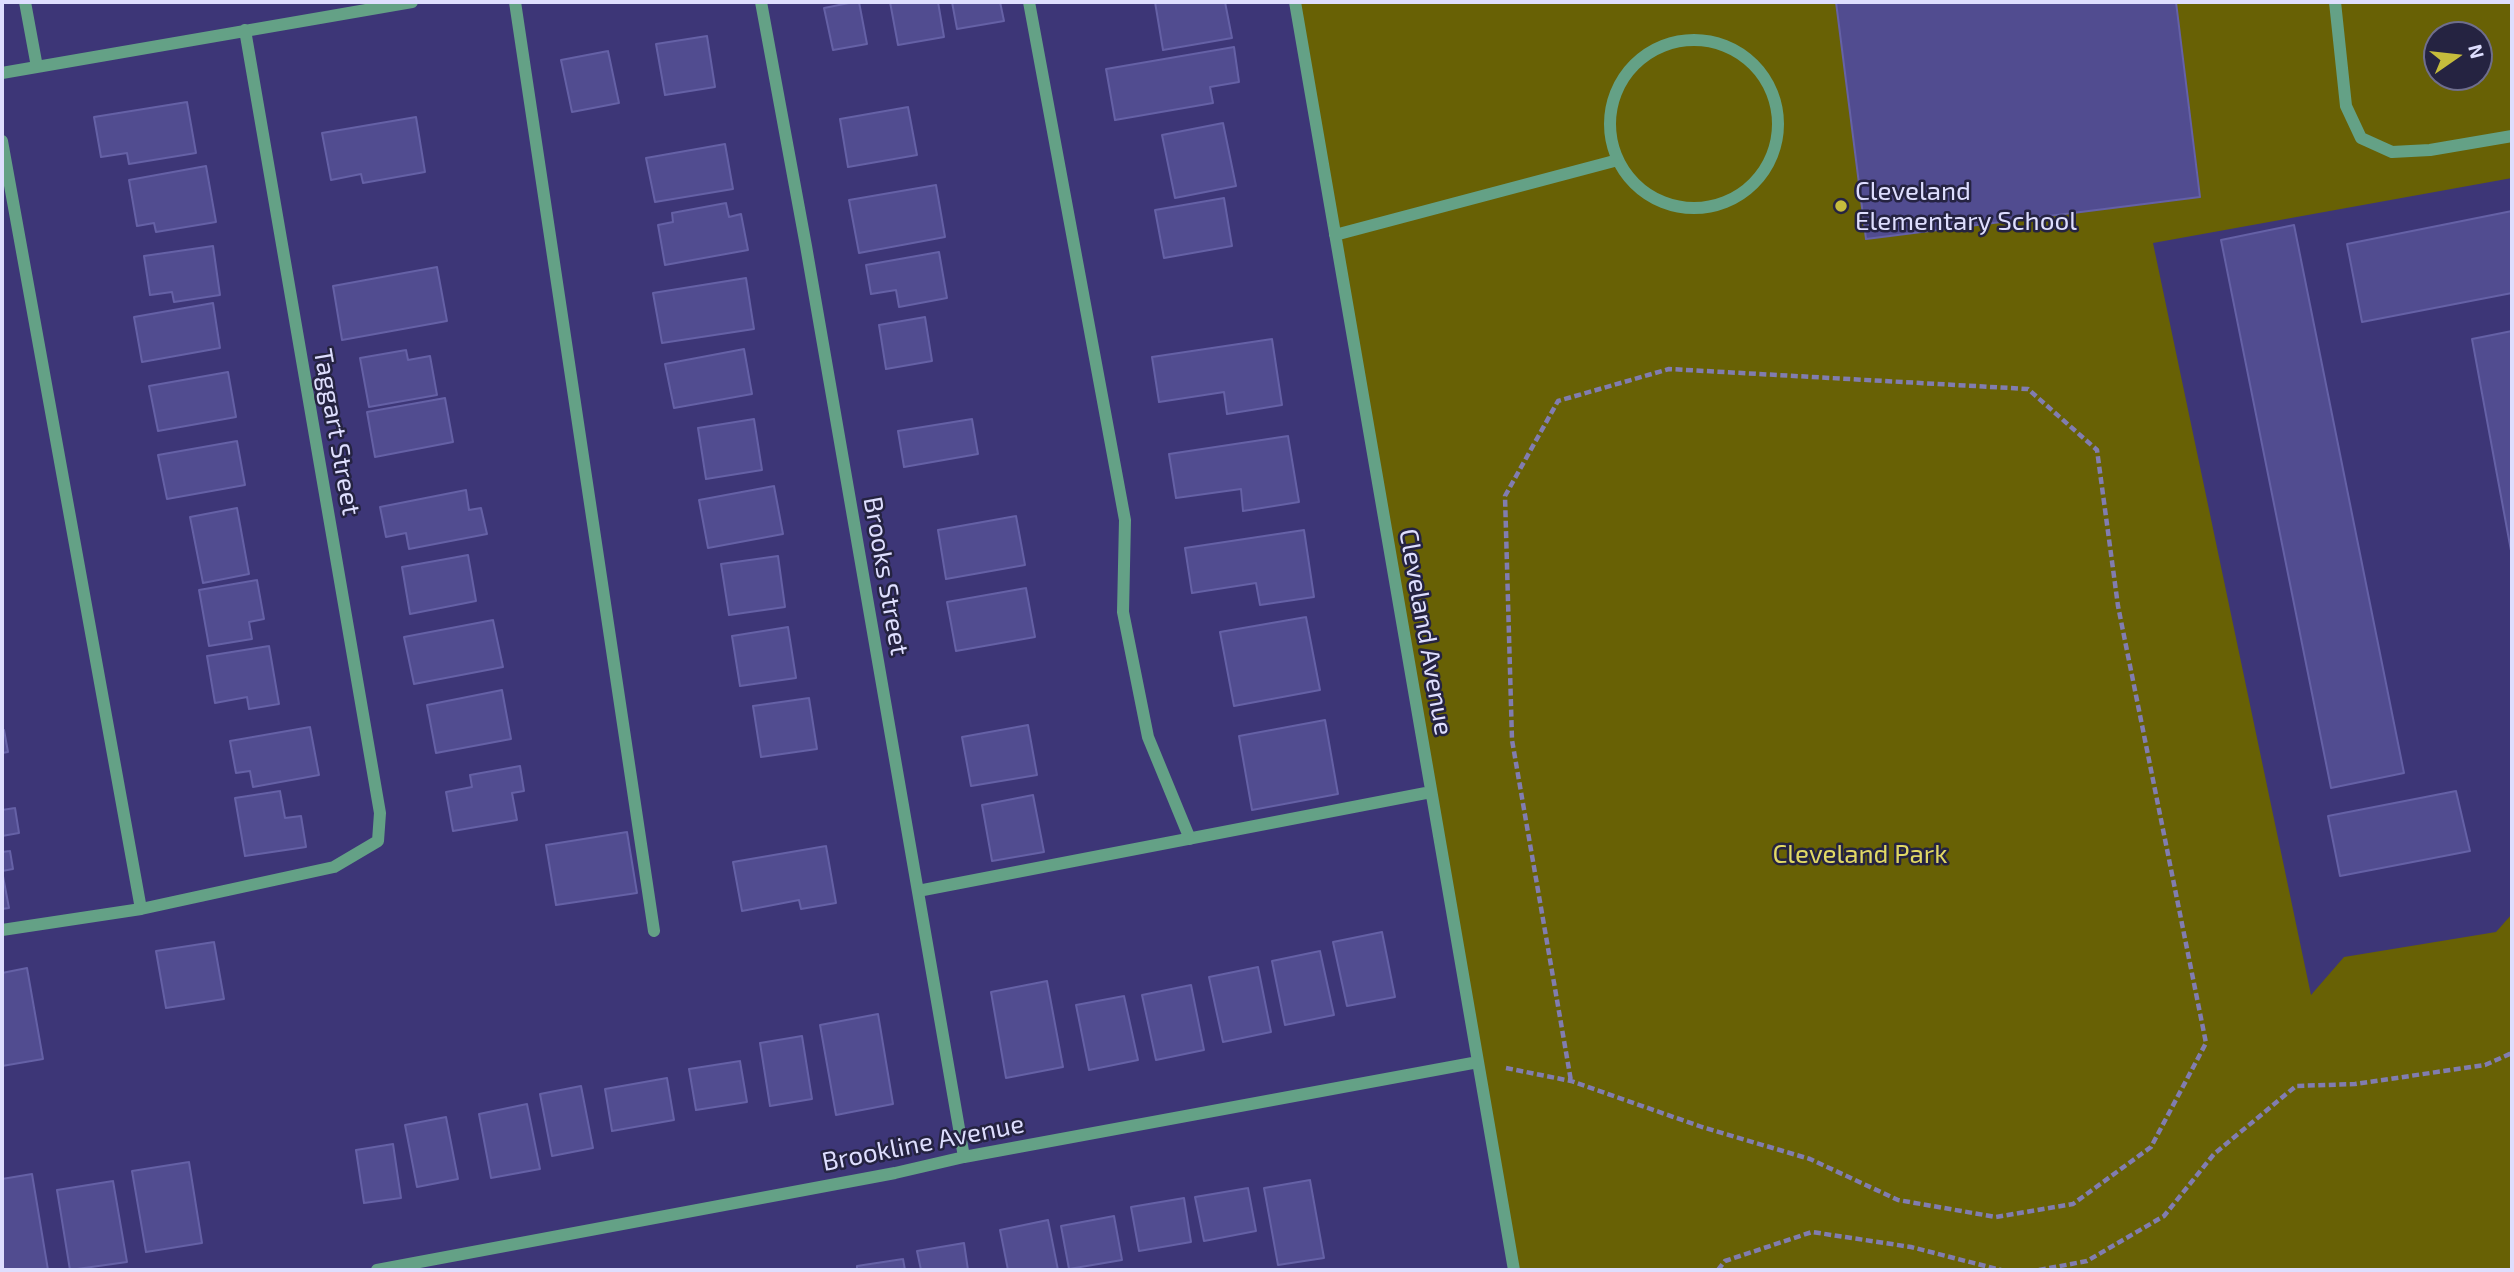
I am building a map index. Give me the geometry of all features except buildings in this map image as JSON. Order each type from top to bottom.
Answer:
[{"type":"street","points":[[25,2],[37,66]]},
{"type":"street","points":[[2,73],[412,2]]},
{"type":"street","points":[[515,2],[654,931]]},
{"type":"street","name":"Brooks Street","points":[[761,2],[811,273],[964,1157]]},
{"type":"street","points":[[1028,2],[1125,520],[1123,612],[1148,737],[1190,839]]},
{"type":"street","name":"Cleveland Avenue","points":[[1295,2],[1514,1270]]},
{"type":"street","points":[[2335,2],[2346,106],[2361,138],[2392,152],[2430,150],[2512,136]]},
{"type":"street","name":"Taggart Street","points":[[141,909],[334,867],[378,841],[380,813],[244,30]]},
{"type":"street","points":[[1692,38],[1719,42],[1744,55],[1764,75],[1776,100],[1779,128],[1773,155],[1759,179],[1737,197],[1711,207],[1683,208],[1656,200],[1634,183],[1618,160],[1610,133],[1612,106],[1622,80],[1640,58],[1664,44],[1692,38]]},
{"type":"street","points":[[2,141],[141,909],[2,929]]},
{"type":"street","points":[[1335,235],[1618,160]]},
{"type":"street","points":[[918,891],[1431,792]]},
{"type":"street","name":"Brookline Avenue","points":[[376,1270],[1478,1062]]},
{"type":"path","points":[[1478,1062],[1571,1081],[1702,1127],[1810,1159],[1898,1200],[1996,1217],[2073,1203],[2151,1147],[2206,1043],[2118,606],[2097,450],[2028,389],[1669,369],[1558,401],[1505,496],[1512,740],[1571,1081]]},
{"type":"path","points":[[2039,1270],[2087,1261],[2164,1216],[2214,1154],[2295,1086],[2356,1084],[2485,1065],[2512,1053]]},
{"type":"path","points":[[1718,1270],[1725,1261],[1812,1232],[1911,1247],[2001,1270]]},
{"type":"green space","name":"Cleveland Park","points":[[1295,2],[2512,2],[2512,178],[2153,243],[2311,995],[2344,957],[2496,932],[2512,914],[2512,1270],[1514,1270]]},
{"type":"place","name":"Cleveland Elementary School","points":[[1841,206]]}]
